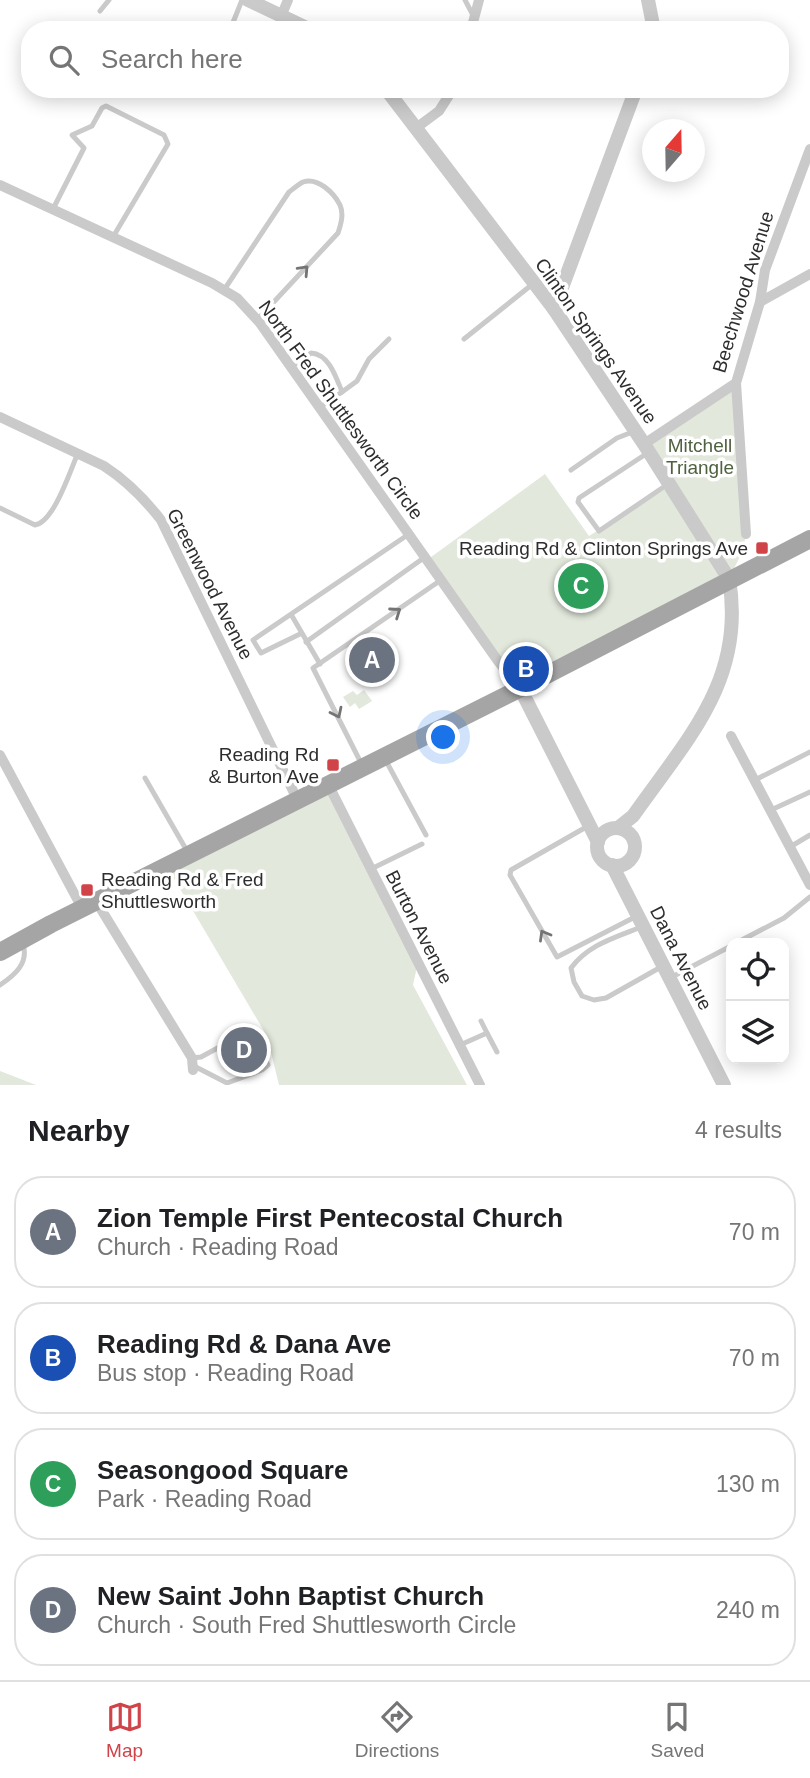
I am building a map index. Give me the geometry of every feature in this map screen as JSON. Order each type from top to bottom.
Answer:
[{"type":"main road","points":[[0,952],[810,539]]},
{"type":"street","points":[[248,0],[295,21]]},
{"type":"street","points":[[282,14],[288,0]]},
{"type":"street","points":[[473,21],[479,0]]},
{"type":"street","points":[[648,0],[652,21]]},
{"type":"street","name":"Clinton Springs Avenue","points":[[393,98],[554,309],[729,579],[733,602],[732,634],[726,665],[708,710],[633,816],[614,829]]},
{"type":"street","points":[[416,128],[439,111],[447,98]]},
{"type":"street","points":[[554,309],[633,98]]},
{"type":"street","name":"Beechwood Avenue","points":[[646,448],[736,383],[760,302],[765,270],[810,149]]},
{"type":"street","name":"North Fred Shuttlesworth Circle","points":[[0,185],[237,298],[257,320],[520,688]]},
{"type":"street","points":[[760,302],[810,274]]},
{"type":"street","points":[[736,383],[746,534]]},
{"type":"street","name":"Greenwood Avenue","points":[[0,417],[78,453],[120,476],[147,501],[161,520],[297,799]]},
{"type":"street","points":[[520,688],[588,820],[602,859],[612,865],[628,862]]},
{"type":"street","points":[[731,736],[810,885]]},
{"type":"street","points":[[0,755],[89,905],[192,1064]]},
{"type":"street","name":"Burton Avenue","points":[[328,784],[480,1085]]},
{"type":"street","name":"Clinton Springs Avenue","points":[[631,836],[633,816]]},
{"type":"street","points":[[588,820],[631,836],[635,847],[628,862],[623,886]]},
{"type":"street","points":[[598,842],[604,832],[614,829]]},
{"type":"street","name":"Dana Avenue","points":[[612,865],[724,1085]]},
{"type":"lane","points":[[100,11],[109,0]]},
{"type":"lane","points":[[234,21],[242,0]]},
{"type":"lane","points":[[465,0],[474,17]]},
{"type":"lane","points":[[53,209],[85,148],[72,135],[92,126],[102,108],[106,106],[164,135],[169,144],[113,237]]},
{"type":"lane","points":[[223,290],[289,192],[303,182],[312,181],[323,185],[340,205],[342,219],[338,233],[257,320]]},
{"type":"lane","points":[[464,339],[534,283]]},
{"type":"lane","points":[[320,408],[357,381],[369,359],[389,339]]},
{"type":"lane","points":[[290,367],[311,353],[321,356],[342,392]]},
{"type":"lane","points":[[571,470],[617,438],[635,431]]},
{"type":"lane","points":[[646,448],[579,498],[578,502],[599,531],[668,483]]},
{"type":"lane","points":[[0,508],[36,525],[44,523],[78,453]]},
{"type":"lane","points":[[300,634],[261,653],[258,652],[254,638],[409,534]]},
{"type":"lane","points":[[306,642],[425,557]]},
{"type":"lane","points":[[363,766],[313,668],[442,580]]},
{"type":"lane","points":[[292,615],[300,634],[320,664]]},
{"type":"lane","points":[[755,780],[810,752]]},
{"type":"lane","points":[[384,756],[426,835]]},
{"type":"lane","points":[[145,778],[188,854]]},
{"type":"lane","points":[[771,810],[810,792]]},
{"type":"lane","points":[[588,820],[511,870],[510,875],[557,957],[641,920]]},
{"type":"lane","points":[[790,847],[810,835]]},
{"type":"lane","points":[[371,870],[422,844]]},
{"type":"lane","points":[[746,938],[784,918],[810,897]]},
{"type":"lane","points":[[641,920],[579,957],[571,968],[574,982],[582,996],[594,1000],[606,998],[726,947]]},
{"type":"lane","points":[[0,985],[22,966],[25,959],[21,940]]},
{"type":"lane","points":[[481,1021],[497,1052]]},
{"type":"lane","points":[[247,1032],[254,1033],[268,1065],[262,1070],[227,1083],[192,1064],[247,1032]]},
{"type":"lane","points":[[460,1045],[487,1033]]},
{"type":"green space","name":"Mitchell Triangle","points":[[736,384],[746,534],[743,550],[729,579],[520,688],[427,560],[545,474],[589,536],[670,486],[644,444]]},
{"type":"green space","points":[[364,690],[372,701],[359,709],[355,703],[350,707],[343,697],[353,691],[357,695]]},
{"type":"green space","points":[[328,784],[418,962],[413,985],[467,1085],[279,1085],[267,1036],[166,865]]},
{"type":"green space","points":[[0,1071],[36,1085],[0,1085]]},
{"type":"place","name":"Reading Rd & Clinton Springs Ave","points":[[762,548]]},
{"type":"place","name":"Seasongood Square","points":[[581,586]]},
{"type":"place","name":"Zion Temple First Pentecostal Church","points":[[372,660]]},
{"type":"place","name":"Reading Rd & Dana Ave","points":[[526,669]]},
{"type":"place","name":"Reading Rd & Burton Ave","points":[[333,765]]},
{"type":"place","name":"Reading Rd & Fred Shuttlesworth","points":[[87,890]]},
{"type":"place","name":"New Saint John Baptist Church","points":[[244,1050]]}]
